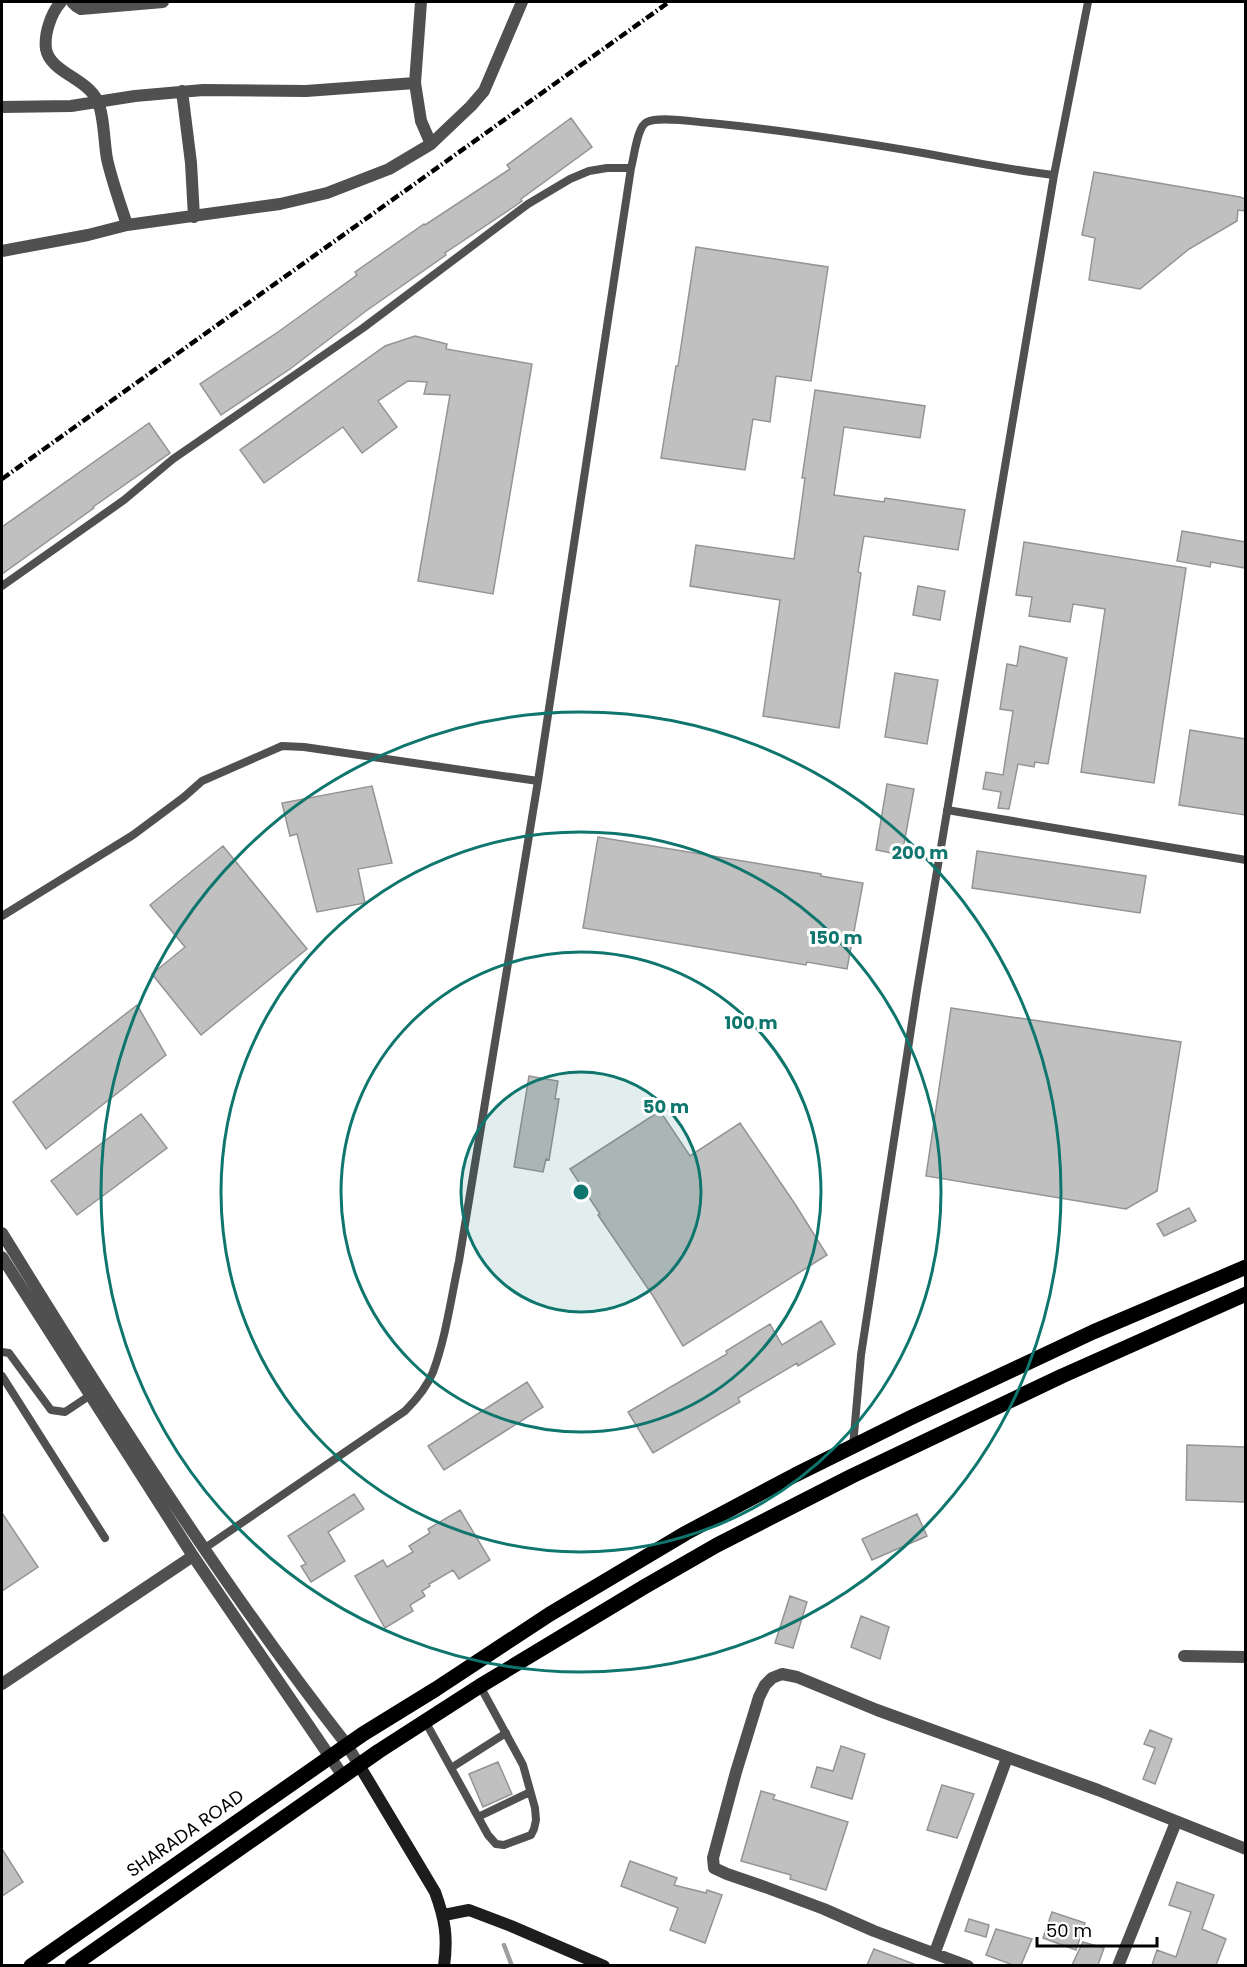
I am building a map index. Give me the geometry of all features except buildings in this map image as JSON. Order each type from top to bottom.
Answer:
[{"type":"main road","name":"SHARADA ROAD","points":[[31,1965],[366,1732],[550,1614],[686,1533],[853,1446],[1093,1332],[1245,1267]]},
{"type":"main road","points":[[72,1965],[383,1748],[480,1686],[717,1545],[823,1491],[1062,1376],[1245,1294]]},
{"type":"main road","points":[[136,1892],[149,1912]]},
{"type":"street","points":[[61,2],[52,16],[46,49],[49,58],[64,72],[87,86],[98,101],[113,182],[127,225]]},
{"type":"street","points":[[72,2],[81,9],[163,2]]},
{"type":"street","points":[[421,2],[415,83],[421,121],[431,144]]},
{"type":"street","points":[[8,250],[127,225],[280,204],[327,193],[389,169],[431,144],[484,91],[522,2]]},
{"type":"street","points":[[2,107],[71,106],[182,91],[250,89],[306,91],[415,83]]},
{"type":"street","points":[[182,91],[191,163],[194,217]]},
{"type":"street","points":[[3,1239],[98,1388],[205,1548],[347,1745],[435,1892],[444,1915],[447,1943],[444,1965]]},
{"type":"street","points":[[2,1257],[193,1556],[343,1776]]},
{"type":"street","points":[[2,1684],[193,1556]]},
{"type":"street","points":[[1184,1656],[1245,1657]]},
{"type":"street","points":[[968,1965],[714,1868],[713,1858],[759,1697],[765,1685],[772,1678],[777,1675],[788,1675],[1098,1790],[1245,1849]]},
{"type":"street","points":[[935,1952],[1007,1758]]},
{"type":"street","points":[[1118,1965],[1176,1822]]},
{"type":"street","points":[[444,1915],[464,1911],[511,1926],[604,1965]]},
{"type":"lane","points":[[853,1446],[861,1355],[947,810],[1054,175],[1088,2]]},
{"type":"lane","points":[[205,1548],[405,1411],[432,1374],[442,1340],[459,1261],[538,780],[631,168],[640,128],[652,120],[748,127],[841,139],[1023,172],[1054,175]]},
{"type":"lane","points":[[2,586],[124,500],[182,452],[363,328],[528,204],[570,179],[589,171],[631,168]]},
{"type":"lane","points":[[2,916],[133,835],[202,782],[282,746],[304,747],[538,780]]},
{"type":"lane","points":[[947,810],[1245,860]]},
{"type":"lane","points":[[2,1352],[9,1353],[51,1410],[65,1412],[89,1396]]},
{"type":"lane","points":[[2,1376],[105,1538]]},
{"type":"lane","points":[[425,1721],[488,1834],[496,1844],[504,1845],[531,1835],[536,1820],[523,1766],[480,1686]]},
{"type":"lane","points":[[451,1768],[506,1733]]},
{"type":"lane","points":[[478,1816],[530,1792]]},
{"type":"waterway","points":[[504,1945],[512,1966]]},
{"type":"railway","points":[[2,479],[669,2]]}]
